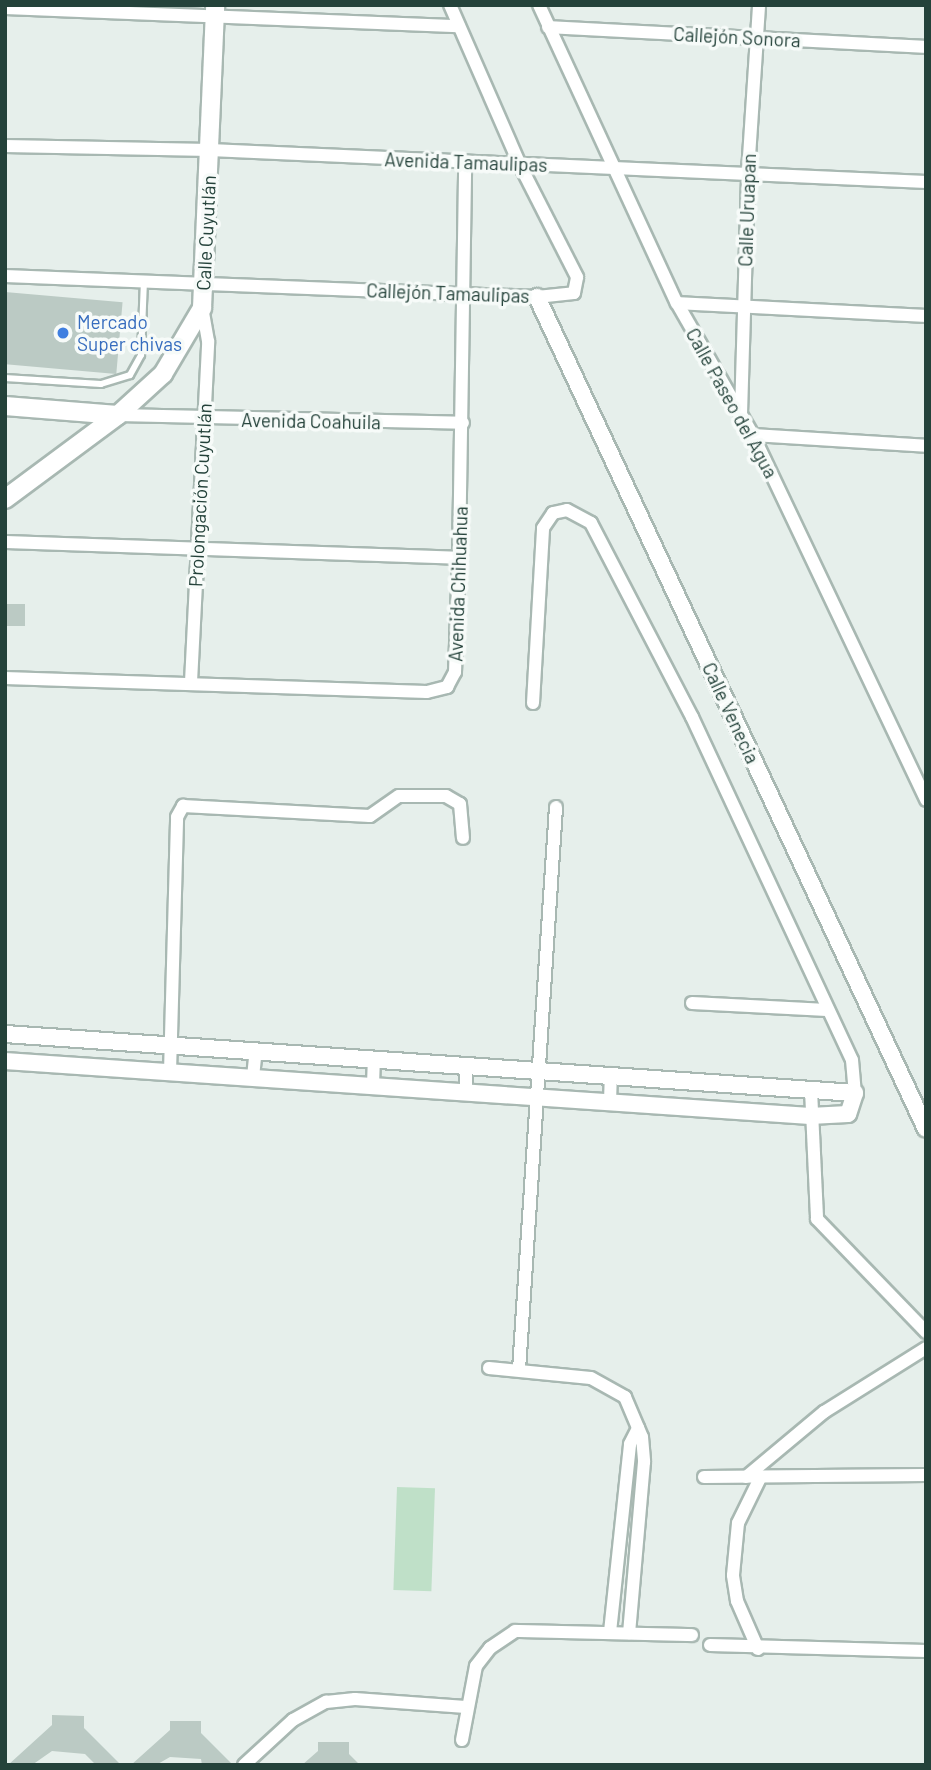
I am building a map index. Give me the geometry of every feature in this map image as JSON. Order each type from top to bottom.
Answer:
[{"type":"main road","name":"Calle Cuyutlán","points":[[5,499],[118,415],[163,373],[202,308],[215,11]]},
{"type":"main road","points":[[5,406],[118,415]]},
{"type":"street","name":"Callejón Tamaulipas","points":[[5,276],[537,297],[574,293],[579,286],[520,165],[450,5]]},
{"type":"street","name":"Calle Paseo del Agua","points":[[539,5],[677,303],[753,435],[926,800]]},
{"type":"street","name":"Calle Uruapan","points":[[741,415],[748,172],[759,5]]},
{"type":"street","points":[[5,8],[215,11],[459,26]]},
{"type":"street","name":"Callejón Sonora","points":[[548,27],[926,47]]},
{"type":"street","name":"Avenida Tamaulipas","points":[[5,146],[209,150],[926,182]]},
{"type":"street","name":"Avenida Chihuahua","points":[[5,678],[191,682],[427,692],[447,687],[455,672],[459,558],[466,294],[465,163]]},
{"type":"street","name":"Calle Venecia","points":[[537,297],[926,1129]]},
{"type":"street","points":[[677,303],[926,316]]},
{"type":"street","name":"Prolongación Cuyutlán","points":[[191,682],[208,341],[202,308]]},
{"type":"street","name":"Avenida Coahuila","points":[[118,415],[203,420],[463,423]]},
{"type":"street","points":[[753,435],[926,446]]},
{"type":"street","points":[[5,1061],[810,1116],[848,1114],[855,1093],[852,1060],[692,717],[636,608],[591,523],[567,510],[553,513],[543,528],[533,703]]},
{"type":"street","points":[[5,542],[459,558]]},
{"type":"street","points":[[170,1072],[177,817],[183,806],[376,815],[384,803],[399,796],[446,796],[460,804],[463,838]]},
{"type":"street","points":[[519,1370],[556,807]]},
{"type":"street","points":[[692,1003],[827,1010]]},
{"type":"street","points":[[5,1034],[855,1093]]},
{"type":"street","points":[[253,1077],[256,1050]]},
{"type":"street","points":[[373,1085],[374,1058]]},
{"type":"street","points":[[466,1064],[466,1091]]},
{"type":"street","points":[[610,1101],[611,1074]]},
{"type":"street","points":[[811,1090],[810,1116],[817,1219],[926,1332]]},
{"type":"street","points":[[746,1477],[824,1412],[926,1348]]},
{"type":"street","points":[[489,1368],[591,1378],[610,1386],[625,1397],[638,1428],[644,1462],[629,1633]]},
{"type":"street","points":[[610,1632],[627,1461],[638,1428]]},
{"type":"street","points":[[704,1477],[926,1475]]},
{"type":"street","points":[[758,1649],[737,1601],[733,1562],[738,1523],[761,1476]]},
{"type":"street","points":[[462,1740],[475,1667],[490,1648],[515,1631],[692,1635]]},
{"type":"street","points":[[710,1645],[758,1649],[926,1651]]},
{"type":"street","points":[[244,1765],[293,1720],[326,1702],[355,1699],[466,1707]]},
{"type":"lane","points":[[5,378],[101,384],[130,375],[142,355],[144,281]]},
{"type":"green space","points":[[397,1487],[435,1488],[431,1591],[393,1590]]},
{"type":"building","name":"Mercado Super chivas","points":[[5,292],[123,302],[116,374],[5,364]]},
{"type":"building","points":[[5,604],[25,604],[25,626],[5,626]]},
{"type":"building","points":[[52,1715],[84,1716],[84,1728],[121,1765],[96,1765],[85,1754],[52,1751],[32,1765],[8,1765],[52,1725]]},
{"type":"building","points":[[170,1721],[201,1721],[201,1733],[233,1765],[202,1765],[201,1759],[170,1757],[156,1765],[131,1765],[170,1730]]},
{"type":"building","points":[[318,1742],[349,1742],[349,1754],[360,1765],[302,1765],[318,1751]]},
{"type":"place","name":"Mercado Super chivas","points":[[63,333]]}]
